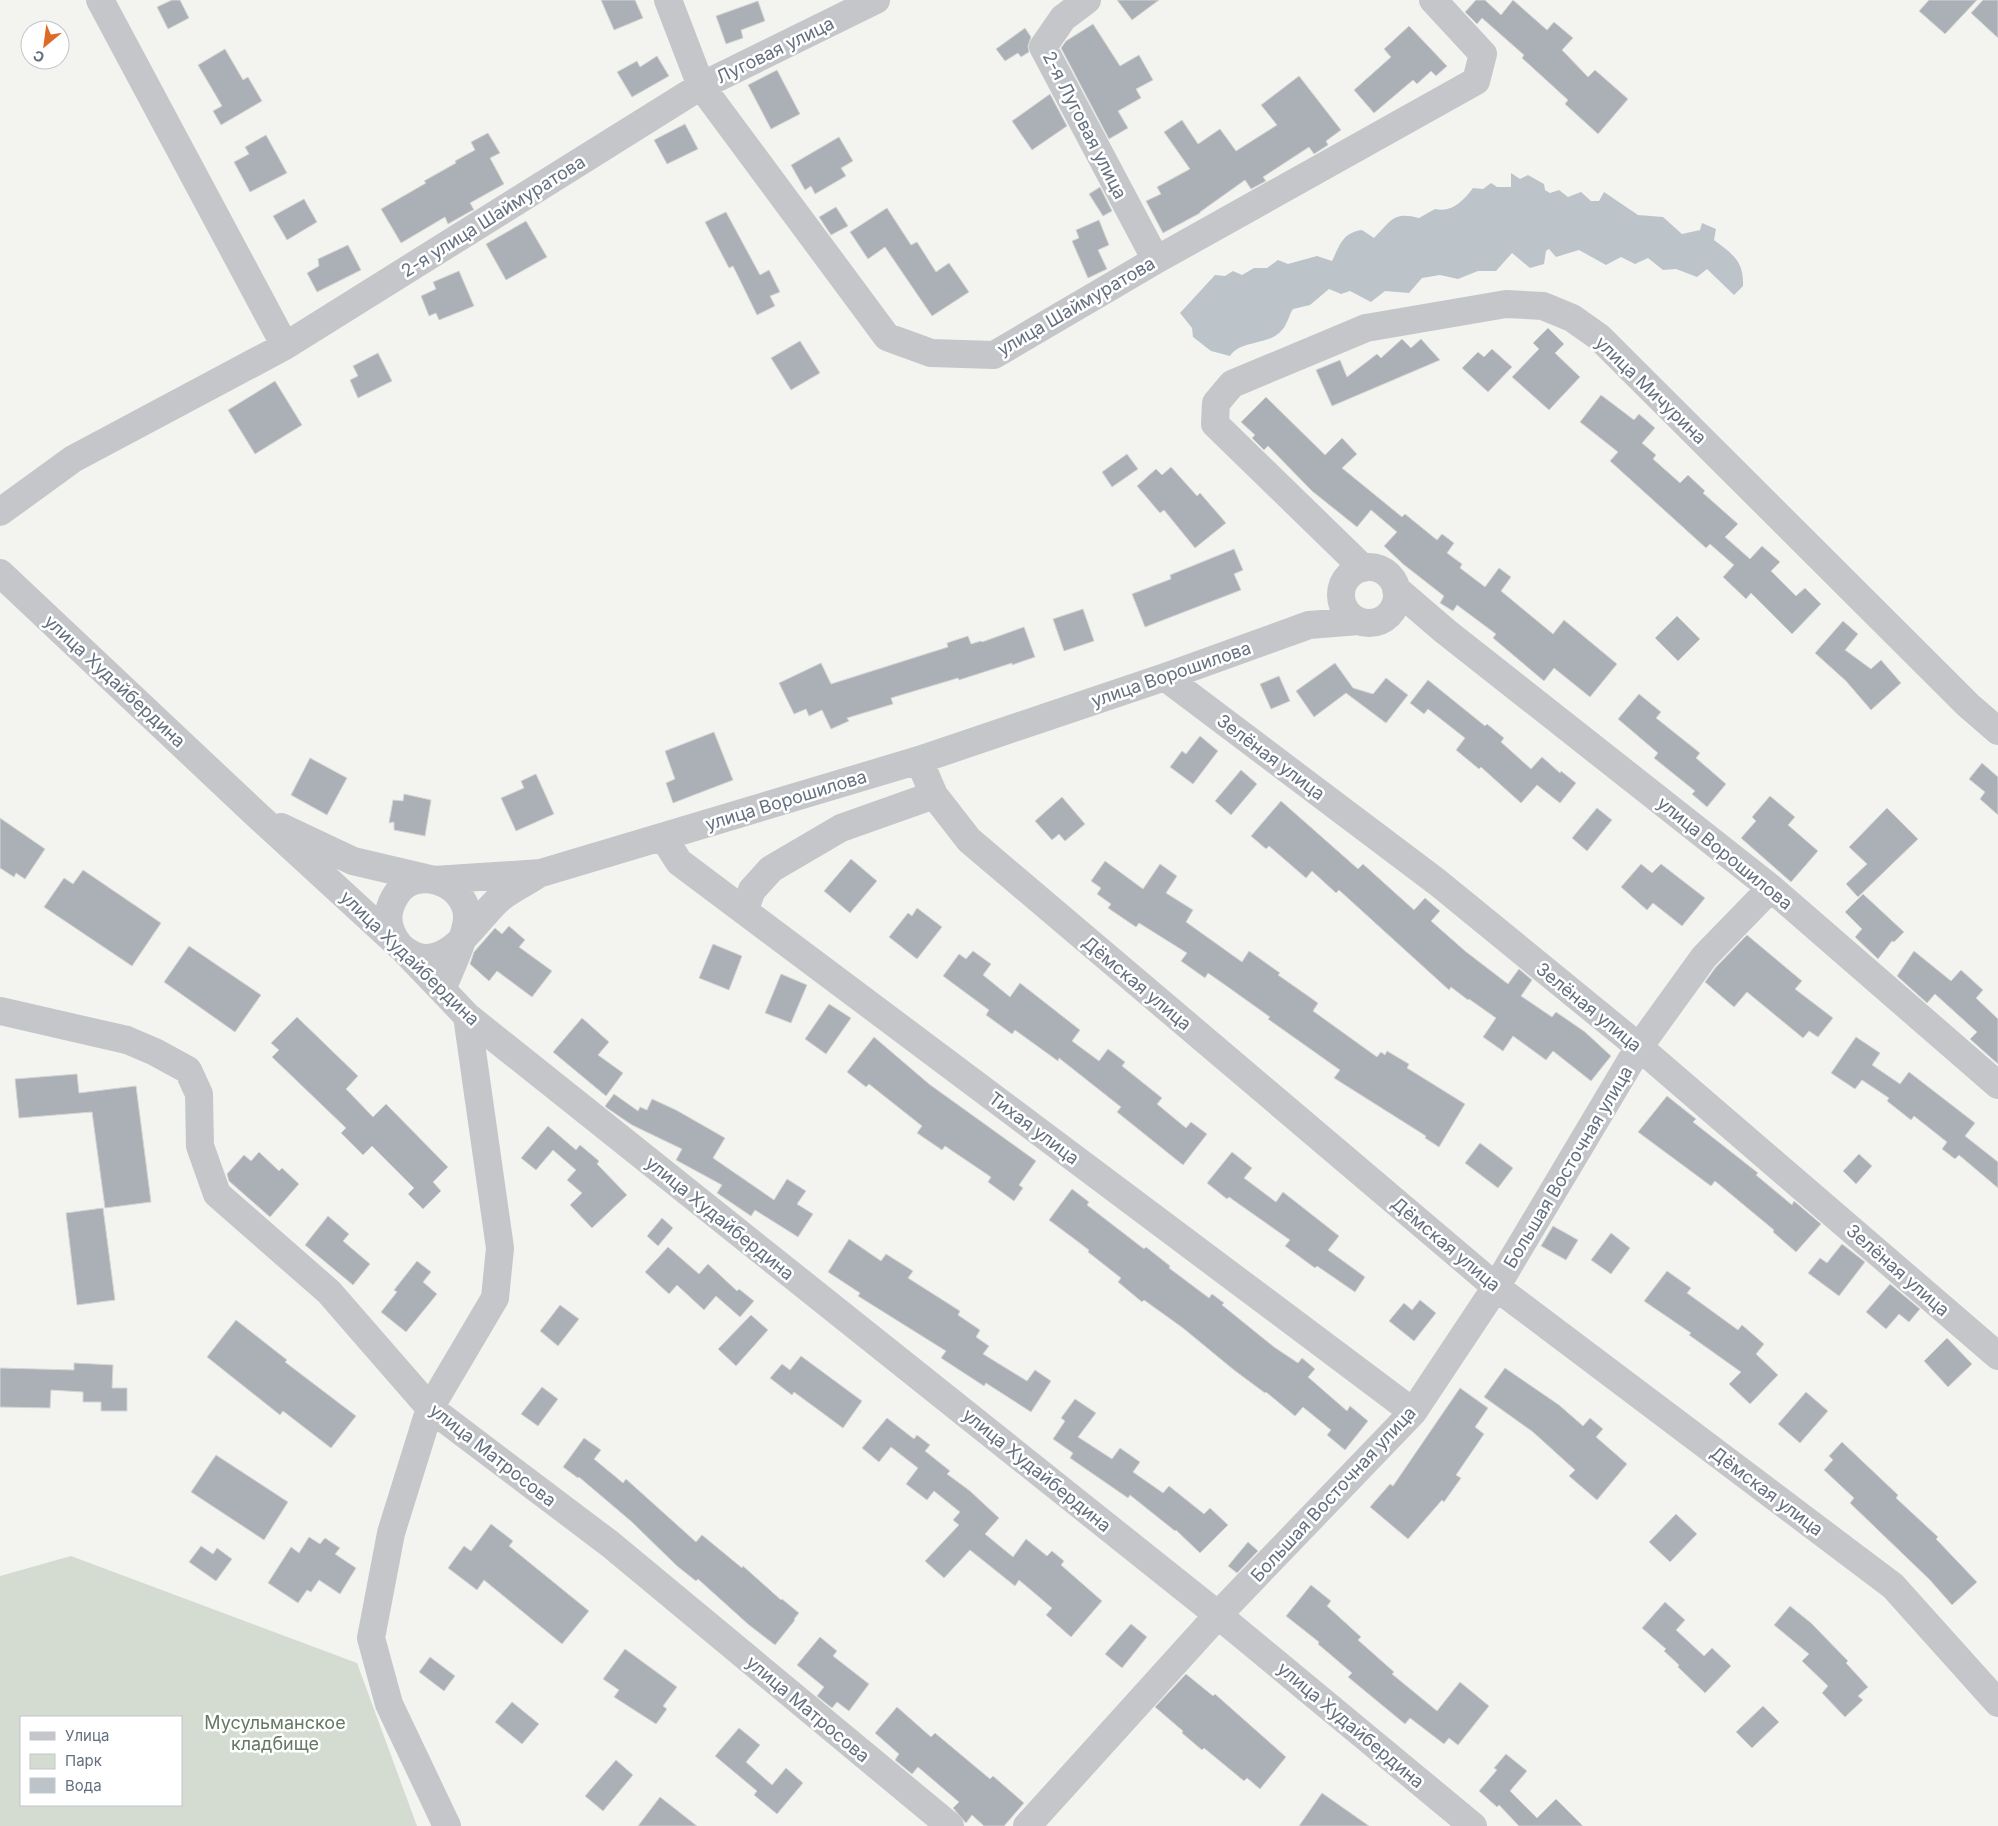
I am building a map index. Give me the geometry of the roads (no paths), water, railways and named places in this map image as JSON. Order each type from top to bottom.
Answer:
[{"type":"street","points":[[100,0],[286,346]]},
{"type":"street","name":"улица Шаймуратова","points":[[668,0],[701,86],[887,337],[931,353],[994,355],[1156,260],[1476,81],[1482,54],[1433,0]]},
{"type":"street","name":"Луговая улица","points":[[701,86],[876,0]]},
{"type":"street","name":"2-я Луговая улица","points":[[1088,0],[1063,18],[1043,47],[1156,260]]},
{"type":"street","name":"2-я улица Шаймуратова","points":[[0,512],[73,459],[286,346],[701,86]]},
{"type":"street","name":"улица Мичурина","points":[[1363,568],[1215,424],[1216,403],[1232,384],[1366,328],[1506,304],[1543,306],[1564,315],[1599,338],[1968,705],[1998,732]]},
{"type":"street","points":[[1374,567],[1384,571],[1392,579],[1396,589],[1395,605],[1372,619],[1346,611],[1342,601],[1341,590],[1349,576],[1363,568],[1374,567]]},
{"type":"street","name":"улица Худайбердина","points":[[0,573],[257,815],[404,950],[467,1016],[1218,1614],[1472,1826]]},
{"type":"street","name":"улица Ворошилова","points":[[1396,589],[1445,631],[1771,888],[1998,1085]]},
{"type":"street","name":"улица Ворошилова","points":[[1309,625],[1341,590]]},
{"type":"street","name":"улица Ворошилова","points":[[257,815],[353,860],[434,880],[541,873],[919,760],[1165,677],[1309,625],[1372,619],[1421,623],[1445,631]]},
{"type":"street","name":"Зелёная улица","points":[[1165,677],[1437,882],[1639,1047],[1998,1356]]},
{"type":"street","name":"Дёмская улица","points":[[919,760],[934,795],[969,840],[1496,1287],[1893,1586],[1998,1703]]},
{"type":"street","points":[[744,911],[752,890],[771,869],[841,828],[934,795]]},
{"type":"street","name":"Тихая улица","points":[[663,837],[679,862],[1413,1412]]},
{"type":"street","points":[[442,990],[462,938],[467,920],[463,902],[456,892],[446,884],[434,880],[422,879],[409,884],[398,892],[388,916],[389,928],[395,940],[404,950],[416,956],[429,958],[442,955],[454,948],[462,938],[498,900],[541,873]]},
{"type":"street","name":"Большая Восточная улица","points":[[1027,1826],[1218,1614],[1413,1412],[1496,1287],[1639,1047],[1704,957],[1771,888]]},
{"type":"street","name":"улица Матросова","points":[[0,1011],[127,1040],[155,1052],[188,1070],[199,1094],[200,1146],[217,1194],[328,1292],[430,1408],[610,1544],[950,1826]]},
{"type":"street","points":[[448,1826],[389,1704],[371,1638],[391,1533],[430,1408],[495,1298],[500,1248],[467,1016]]},
{"type":"water","points":[[1511,173],[1520,179],[1528,175],[1544,184],[1545,190],[1550,193],[1559,190],[1568,197],[1581,192],[1591,201],[1599,201],[1604,192],[1638,215],[1663,217],[1682,234],[1700,230],[1702,223],[1716,229],[1714,240],[1736,258],[1743,277],[1743,286],[1734,295],[1707,269],[1697,277],[1676,269],[1663,270],[1648,258],[1635,264],[1621,257],[1606,265],[1579,250],[1556,257],[1549,249],[1546,251],[1544,264],[1530,268],[1512,253],[1496,271],[1478,271],[1458,279],[1440,275],[1422,278],[1409,293],[1385,291],[1371,302],[1350,291],[1341,294],[1329,289],[1310,305],[1293,309],[1284,328],[1277,335],[1241,347],[1230,356],[1211,351],[1193,337],[1192,328],[1180,313],[1215,275],[1225,276],[1233,271],[1242,275],[1254,268],[1267,268],[1278,260],[1288,264],[1317,256],[1332,261],[1342,241],[1350,234],[1362,230],[1374,238],[1393,219],[1403,216],[1419,218],[1435,209],[1452,208],[1473,188],[1483,189],[1491,183],[1497,187],[1511,187]]},
{"type":"park label","name":"Мусульманское кладбище","points":[[275,1732]]}]
